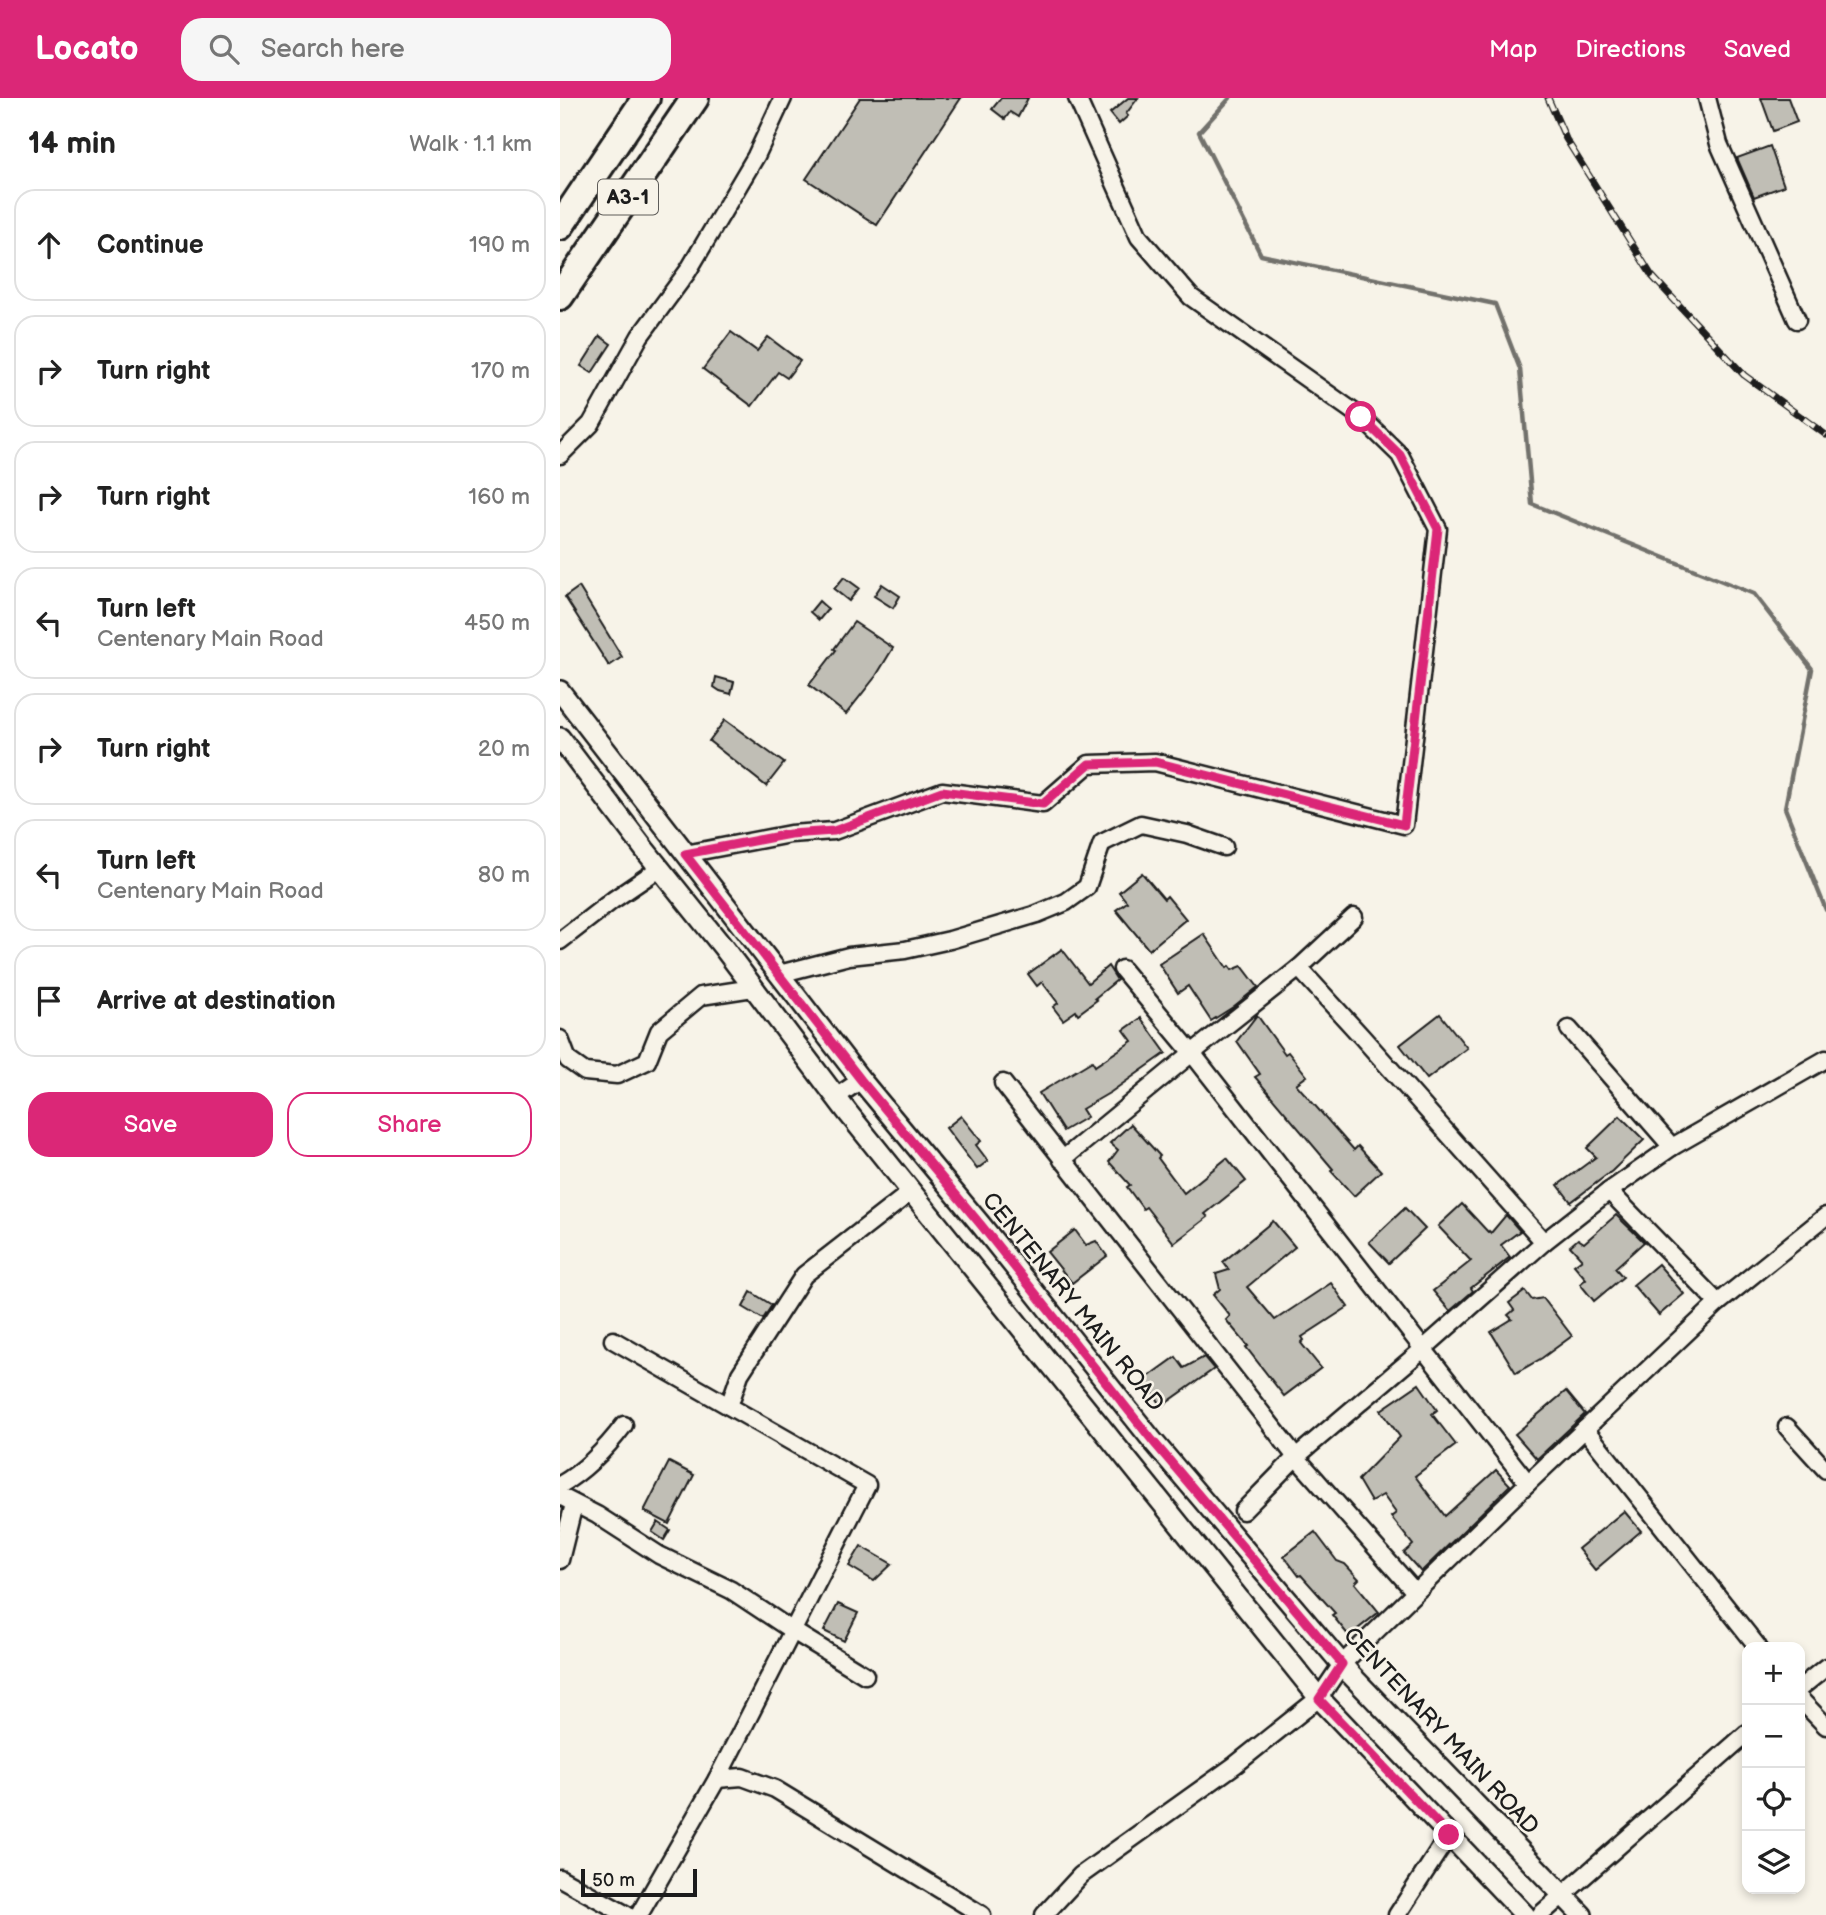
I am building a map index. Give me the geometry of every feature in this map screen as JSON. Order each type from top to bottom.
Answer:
[{"type":"highway","points":[[560,226],[646,98]]},
{"type":"highway","name":"A3-1","points":[[560,296],[695,98]]},
{"type":"street","points":[[560,455],[591,424],[640,336],[688,271],[756,156],[783,98]]},
{"type":"street","points":[[685,854],[790,834],[834,831],[942,791],[1043,804],[1089,764],[1155,762],[1404,825],[1438,529],[1400,455],[1361,417],[1191,297],[1139,237],[1077,98]]},
{"type":"street","points":[[1707,98],[1719,144],[1797,320]]},
{"type":"street","name":"CENTENARY MAIN ROAD","points":[[560,691],[861,1080],[981,1225],[1152,1440],[1342,1664],[1582,1915]]},
{"type":"street","points":[[560,738],[836,1097],[1319,1699],[1525,1915]]},
{"type":"street","points":[[779,974],[849,956],[905,950],[950,940],[1037,914],[1066,902],[1087,887],[1102,843],[1141,824],[1187,834],[1224,847]]},
{"type":"street","points":[[560,941],[660,868]]},
{"type":"street","points":[[1062,1160],[1299,968],[1354,917]]},
{"type":"street","points":[[1299,968],[1544,1242]]},
{"type":"street","points":[[1122,969],[1192,1053],[1528,1483]]},
{"type":"street","points":[[560,1039],[564,1064],[585,1072],[617,1075],[647,1061],[659,1031],[701,996],[753,988]]},
{"type":"street","points":[[1569,1029],[1672,1147]]},
{"type":"street","points":[[1242,1511],[1296,1457],[1544,1242],[1609,1191],[1672,1147],[1826,1059]]},
{"type":"street","points":[[836,1097],[861,1080]]},
{"type":"street","points":[[1003,1083],[1296,1457],[1415,1592]]},
{"type":"street","points":[[729,1406],[740,1374],[804,1275],[912,1191]]},
{"type":"street","points":[[1609,1191],[1718,1303]]},
{"type":"street","points":[[1044,1915],[1082,1875],[1235,1765],[1319,1699],[1342,1664],[1528,1483],[1718,1303],[1826,1216]]},
{"type":"street","points":[[613,1340],[867,1485],[717,1779],[639,1915]]},
{"type":"street","points":[[560,1485],[592,1462],[624,1425]]},
{"type":"street","points":[[1787,1427],[1826,1470]]},
{"type":"street","points":[[1585,1429],[1754,1642]]},
{"type":"street","points":[[560,1560],[567,1500],[659,1555],[731,1590],[865,1675]]},
{"type":"street","points":[[1805,1684],[1826,1667]]},
{"type":"street","points":[[1805,1704],[1826,1726]]},
{"type":"street","points":[[1540,1915],[1742,1737]]},
{"type":"street","points":[[717,1779],[742,1777],[775,1789],[982,1915]]},
{"type":"street","points":[[1397,1915],[1449,1835]]},
{"type":"street","points":[[560,1878],[627,1915]]},
{"type":"building","points":[[860,98],[961,98],[877,225],[806,179]]},
{"type":"building","points":[[1001,98],[1028,98],[1018,117],[1010,112],[1005,119],[992,109]]},
{"type":"building","points":[[1128,98],[1138,98],[1126,114],[1128,116],[1119,124],[1110,113]]},
{"type":"building","points":[[1761,98],[1788,98],[1797,122],[1773,131]]},
{"type":"building","points":[[1770,146],[1784,186],[1754,197],[1737,158]]},
{"type":"building","points":[[731,332],[757,351],[768,337],[800,361],[787,378],[778,372],[752,406],[703,369]]},
{"type":"building","points":[[600,336],[611,344],[592,373],[581,366]]},
{"type":"building","points":[[844,577],[859,588],[849,601],[834,589]]},
{"type":"building","points":[[882,584],[900,596],[893,608],[874,596]]},
{"type":"building","points":[[579,587],[622,657],[609,666],[565,597]]},
{"type":"building","points":[[819,601],[828,609],[819,620],[810,612]]},
{"type":"building","points":[[854,622],[893,648],[876,676],[846,714],[809,685]]},
{"type":"building","points":[[716,677],[734,682],[731,694],[714,687]]},
{"type":"building","points":[[725,720],[784,763],[766,786],[709,741]]},
{"type":"building","points":[[1142,873],[1164,899],[1167,896],[1186,919],[1149,950],[1116,910],[1127,902],[1119,892]]},
{"type":"building","points":[[1204,934],[1227,968],[1229,966],[1232,970],[1242,966],[1258,987],[1211,1021],[1188,986],[1178,993],[1159,964]]},
{"type":"building","points":[[1062,949],[1088,983],[1108,966],[1117,980],[1095,998],[1097,1000],[1078,1014],[1076,1011],[1063,1020],[1053,1007],[1058,1003],[1042,982],[1037,986],[1028,974]]},
{"type":"building","points":[[1440,1014],[1467,1048],[1427,1079],[1400,1045]]},
{"type":"building","points":[[1257,1015],[1285,1054],[1288,1052],[1307,1076],[1296,1084],[1354,1150],[1358,1146],[1381,1171],[1354,1196],[1255,1077],[1260,1074],[1237,1041]]},
{"type":"building","points":[[1141,1018],[1166,1053],[1082,1109],[1087,1117],[1063,1131],[1039,1093],[1092,1061],[1095,1066],[1132,1041],[1124,1030]]},
{"type":"building","points":[[961,1116],[981,1141],[976,1145],[988,1161],[977,1169],[946,1128]]},
{"type":"building","points":[[1620,1116],[1644,1140],[1612,1171],[1571,1202],[1558,1185],[1596,1157],[1587,1148]]},
{"type":"building","points":[[1131,1124],[1160,1156],[1158,1158],[1184,1193],[1227,1158],[1246,1181],[1205,1214],[1208,1217],[1174,1243],[1146,1207],[1143,1209],[1127,1187],[1130,1185],[1109,1162],[1118,1150],[1110,1143]]},
{"type":"building","points":[[1462,1204],[1488,1232],[1491,1233],[1506,1215],[1520,1231],[1501,1245],[1510,1257],[1471,1288],[1473,1291],[1450,1311],[1433,1291],[1471,1261],[1438,1226]]},
{"type":"building","points":[[1405,1208],[1425,1229],[1389,1263],[1369,1242]]},
{"type":"building","points":[[1616,1215],[1644,1242],[1615,1268],[1623,1277],[1594,1301],[1580,1284],[1586,1279],[1574,1265],[1582,1259],[1570,1246],[1578,1239],[1584,1243]]},
{"type":"building","points":[[1273,1221],[1295,1247],[1247,1287],[1275,1320],[1331,1283],[1348,1307],[1302,1337],[1304,1340],[1301,1343],[1321,1368],[1284,1396],[1226,1320],[1230,1316],[1213,1295],[1220,1289],[1216,1274],[1229,1270],[1223,1262]]},
{"type":"building","points":[[1075,1230],[1086,1245],[1096,1241],[1107,1256],[1072,1283],[1047,1252]]},
{"type":"building","points":[[1658,1264],[1684,1294],[1659,1315],[1633,1285]]},
{"type":"building","points":[[1525,1291],[1532,1300],[1543,1298],[1572,1336],[1516,1373],[1491,1332],[1512,1319],[1508,1315],[1514,1310],[1509,1303]]},
{"type":"building","points":[[751,1292],[772,1305],[763,1319],[743,1307]]},
{"type":"building","points":[[1176,1357],[1184,1368],[1204,1357],[1214,1369],[1162,1406],[1144,1380]]},
{"type":"building","points":[[1419,1384],[1437,1410],[1432,1414],[1456,1445],[1415,1476],[1445,1516],[1496,1470],[1510,1485],[1421,1572],[1404,1553],[1413,1545],[1391,1517],[1396,1513],[1383,1495],[1371,1502],[1358,1480],[1400,1437],[1381,1410]]},
{"type":"building","points":[[1566,1391],[1585,1414],[1537,1459],[1515,1434]]},
{"type":"building","points":[[669,1462],[694,1475],[669,1524],[644,1511]]},
{"type":"building","points":[[1624,1511],[1641,1531],[1595,1570],[1578,1549]]},
{"type":"building","points":[[658,1522],[670,1530],[664,1540],[652,1532]]},
{"type":"building","points":[[1315,1532],[1337,1561],[1345,1564],[1359,1579],[1355,1583],[1379,1612],[1349,1636],[1332,1615],[1335,1613],[1301,1575],[1299,1576],[1284,1556]]},
{"type":"building","points":[[861,1546],[892,1564],[874,1581],[849,1566]]},
{"type":"building","points":[[838,1604],[858,1613],[844,1641],[824,1631]]},
{"type":"waterway","points":[[1230,98],[1199,132],[1261,255],[1495,304],[1520,369],[1532,504],[1754,594],[1812,669],[1785,808],[1826,910]]},
{"type":"railway","points":[[1548,98],[1566,139],[1652,276],[1744,375],[1826,435]]},
{"type":"route","points":[[1361,417],[1400,455],[1438,529],[1404,825],[1155,762],[1089,764],[1043,804],[942,791],[834,831],[790,834],[685,854],[861,1080],[981,1225],[1152,1440],[1342,1664],[1319,1699],[1449,1835]]}]
